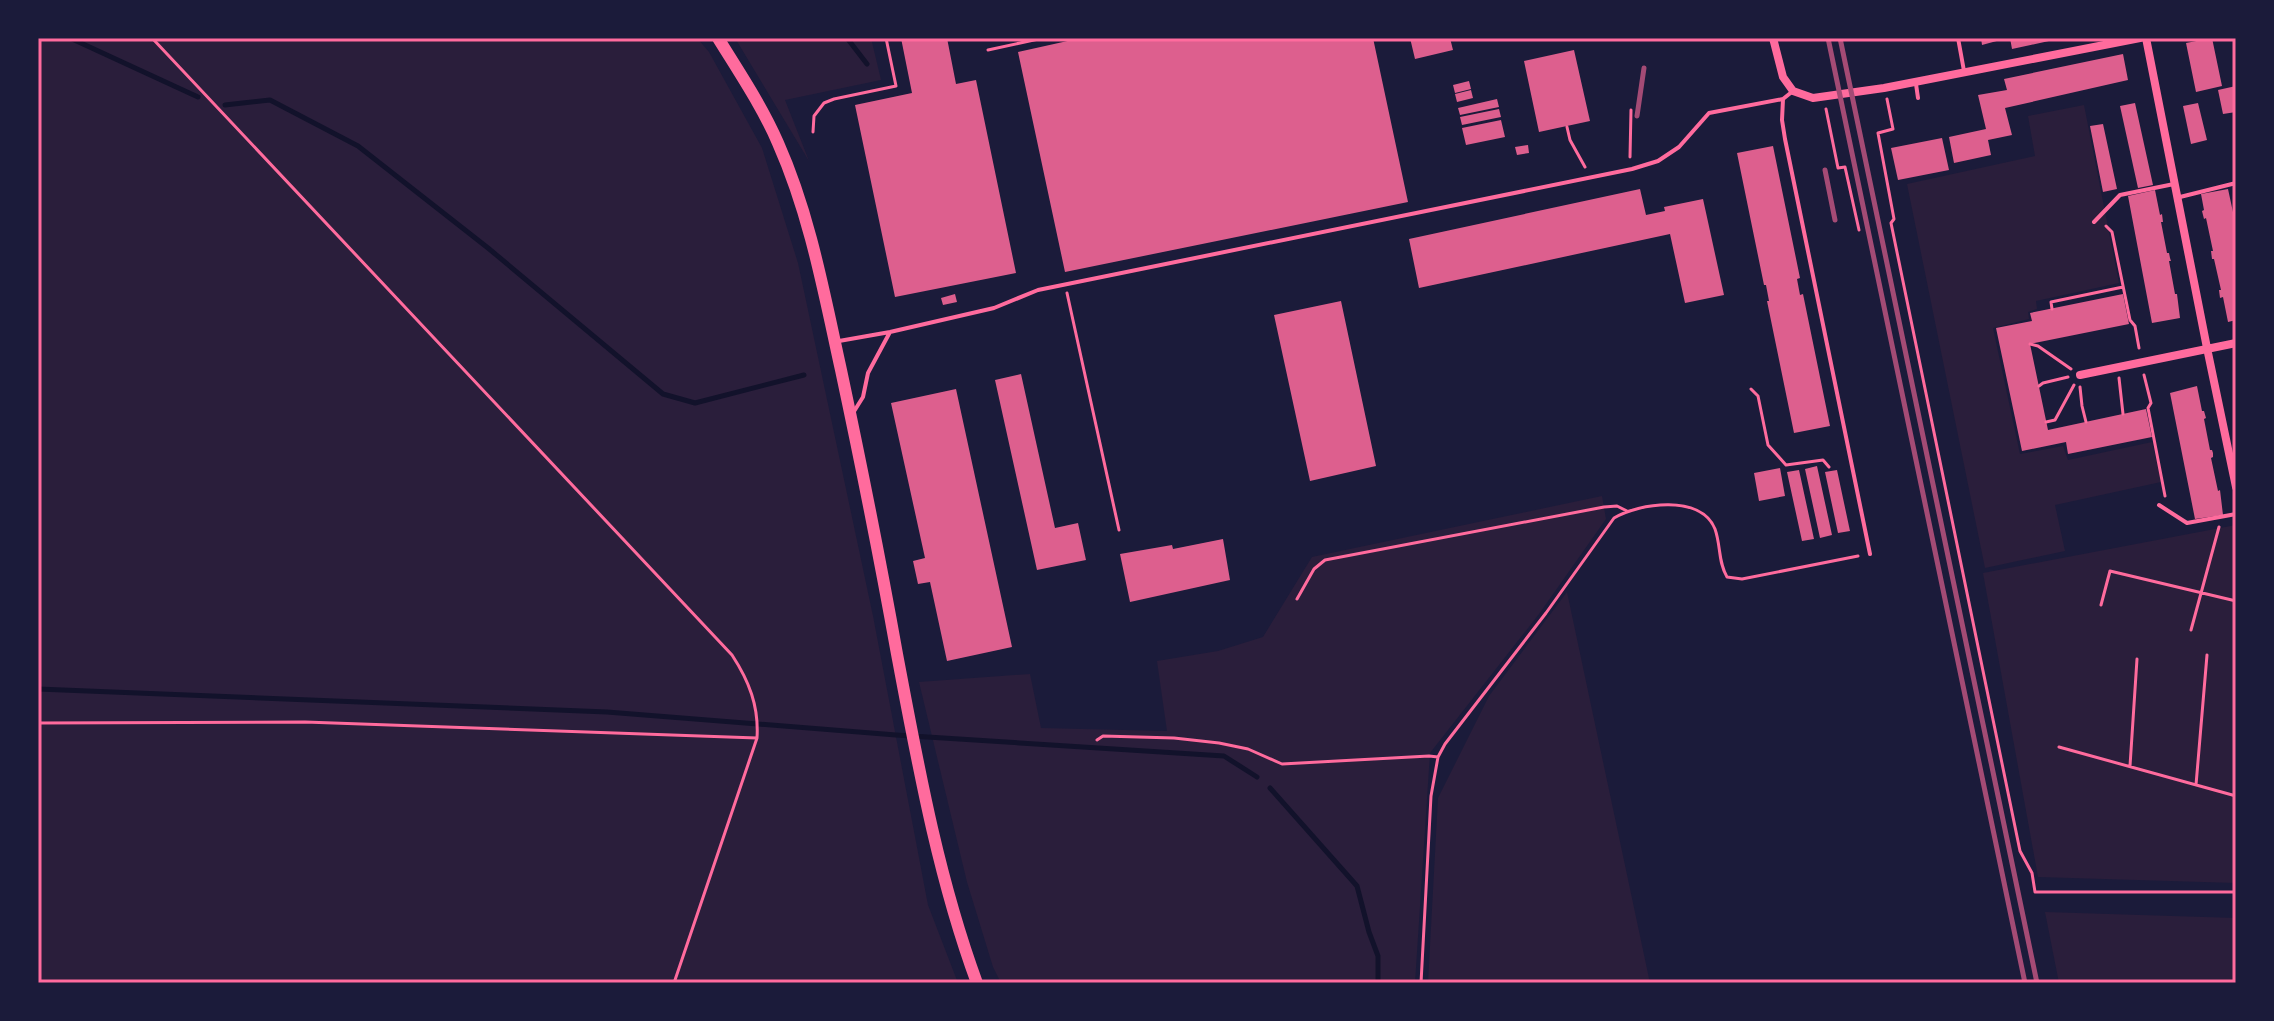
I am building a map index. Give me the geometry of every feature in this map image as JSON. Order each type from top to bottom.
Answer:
[{"type":"main road","points":[[718,38],[766,118],[791,174],[815,254],[947,891],[977,983]]},
{"type":"street","points":[[1773,38],[1783,77],[1793,91],[1802,96],[1823,97],[2140,38]]},
{"type":"street","points":[[2146,38],[2236,487]]},
{"type":"street","points":[[2080,375],[2236,343]]},
{"type":"lane","points":[[1958,38],[1964,72]]},
{"type":"lane","points":[[1915,81],[1918,98]]},
{"type":"lane","points":[[835,342],[994,308],[1038,290],[1632,169],[1658,161],[1679,147],[1709,113],[1783,99],[1793,91]]},
{"type":"lane","points":[[1783,99],[1785,139],[1870,554]]},
{"type":"lane","points":[[2177,198],[2236,183]]},
{"type":"lane","points":[[2094,222],[2120,195],[2174,184]]},
{"type":"lane","points":[[851,416],[863,397],[868,373],[890,332]]},
{"type":"lane","points":[[2159,505],[2187,523],[2236,514]]},
{"type":"path","points":[[152,38],[732,655],[746,676],[755,702],[757,738],[674,983]]},
{"type":"path","points":[[813,132],[814,116],[824,103],[896,86],[886,38]]},
{"type":"path","points":[[988,50],[1043,38]]},
{"type":"path","points":[[1884,88],[1893,129],[1878,133],[1894,219],[1891,223],[2020,851],[2032,873],[2035,892],[2236,892]]},
{"type":"path","points":[[1823,97],[1838,168],[1845,167],[1859,230]]},
{"type":"path","points":[[1631,110],[1632,169]]},
{"type":"path","points":[[1567,127],[1570,140],[1583,161],[1587,178]]},
{"type":"path","points":[[1066,285],[1119,530]]},
{"type":"path","points":[[2052,309],[2051,302],[2123,287]]},
{"type":"path","points":[[2109,290],[2110,296]]},
{"type":"path","points":[[2030,344],[2038,346],[2080,375]]},
{"type":"path","points":[[2117,367],[2123,414]]},
{"type":"path","points":[[2039,386],[2080,375]]},
{"type":"path","points":[[2046,422],[2055,420],[2080,375]]},
{"type":"path","points":[[2080,375],[2086,422]]},
{"type":"path","points":[[1751,389],[1758,396],[1768,445],[1786,465],[1818,459],[1829,467]]},
{"type":"path","points":[[1421,983],[1431,796],[1438,757],[1614,518],[1627,511],[1674,504],[1688,506],[1703,515],[1714,527],[1722,568],[1727,577],[1742,579],[1870,554]]},
{"type":"path","points":[[1297,599],[1314,569],[1325,560],[1604,507],[1617,506],[1627,511]]},
{"type":"path","points":[[2191,630],[2219,519]]},
{"type":"path","points":[[2101,605],[2110,571],[2236,601]]},
{"type":"path","points":[[2196,785],[2207,655]]},
{"type":"path","points":[[2130,766],[2137,659]]},
{"type":"path","points":[[38,723],[305,722],[757,738]]},
{"type":"path","points":[[1097,740],[1103,736],[1219,743],[1248,749],[1282,764],[1438,757]]},
{"type":"path","points":[[2059,747],[2236,796]]},
{"type":"shaded area","points":[[38,38],[697,38],[709,52],[762,148],[798,263],[873,616],[928,905],[958,983],[38,983]]},
{"type":"shaded area","points":[[735,38],[871,38],[881,80],[785,100],[809,161]]},
{"type":"shaded area","points":[[2084,105],[2119,283],[2036,301],[2037,309],[2028,312],[2029,319],[1993,328],[2020,454],[2063,446],[2068,460],[2152,442],[2161,482],[2055,505],[2065,551],[1985,568],[1907,184],[2035,156],[2028,116]]},
{"type":"shaded area","points":[[1602,496],[1606,519],[1539,614],[1430,753],[1415,983],[1001,983],[993,967],[967,882],[919,682],[1030,674],[1041,728],[1167,731],[1157,661],[1218,651],[1263,637],[1312,557]]},
{"type":"shaded area","points":[[2236,525],[2236,883],[2038,877],[1983,573]]},
{"type":"shaded area","points":[[1567,592],[1650,983],[1428,983],[1438,798],[1489,696]]},
{"type":"shaded area","points":[[2045,912],[2236,918],[2236,983],[2059,983]]},
{"type":"building","points":[[901,38],[947,38],[956,84],[976,80],[1016,273],[895,297],[855,105],[912,93]]},
{"type":"building","points":[[1081,38],[1373,38],[1408,202],[1065,272],[1018,52]]},
{"type":"building","points":[[1410,38],[1450,38],[1453,50],[1415,59]]},
{"type":"building","points":[[1981,38],[2004,38],[2004,39],[1982,45]]},
{"type":"building","points":[[2010,38],[2058,38],[2058,39],[2012,49]]},
{"type":"building","points":[[2212,38],[2222,86],[2196,92],[2186,43]]},
{"type":"building","points":[[1574,50],[1590,121],[1539,132],[1524,61]]},
{"type":"building","points":[[2123,54],[2128,80],[2005,108],[2012,135],[1988,140],[1991,155],[1954,163],[1949,137],[1986,129],[1978,95],[2007,90],[2004,79]]},
{"type":"building","points":[[1469,81],[1471,89],[1455,93],[1453,85]]},
{"type":"building","points":[[2236,86],[2236,112],[2223,114],[2218,90]]},
{"type":"building","points":[[1471,90],[1473,98],[1457,102],[1455,94]]},
{"type":"building","points":[[1497,99],[1499,107],[1460,115],[1458,108]]},
{"type":"building","points":[[2135,103],[2153,185],[2138,188],[2120,106]]},
{"type":"building","points":[[2198,103],[2207,140],[2191,144],[2183,106]]},
{"type":"building","points":[[1499,109],[1501,117],[1462,125],[1460,117]]},
{"type":"building","points":[[1501,120],[1505,137],[1466,145],[1462,128]]},
{"type":"building","points":[[2103,124],[2117,189],[2103,192],[2090,126]]},
{"type":"building","points":[[1942,138],[1949,170],[1898,180],[1891,148]]},
{"type":"building","points":[[1528,145],[1529,153],[1517,155],[1515,147]]},
{"type":"building","points":[[1773,146],[1800,278],[1797,279],[1800,295],[1803,294],[1830,426],[1794,433],[1737,153]]},
{"type":"building","points":[[1640,189],[1646,215],[1665,211],[1664,207],[1703,199],[1724,295],[1685,303],[1670,234],[1419,288],[1409,239]]},
{"type":"building","points":[[2228,189],[2236,226],[2236,320],[2228,322],[2223,297],[2220,298],[2221,290],[2202,211],[2201,194]]},
{"type":"building","points":[[2155,190],[2180,318],[2152,323],[2128,196]]},
{"type":"building","points":[[955,294],[957,302],[943,305],[941,298]]},
{"type":"building","points":[[2123,294],[2129,324],[2030,344],[2048,430],[2146,409],[2152,437],[2068,454],[2066,442],[2022,451],[1996,328],[2032,321],[2030,313]]},
{"type":"building","points":[[1341,301],[1376,466],[1310,481],[1274,315]]},
{"type":"building","points":[[1021,374],[1055,528],[1078,523],[1086,560],[1037,570],[995,380]]},
{"type":"building","points":[[2197,386],[2206,418],[2223,515],[2195,519],[2170,393]]},
{"type":"building","points":[[956,389],[1012,647],[947,661],[930,582],[918,584],[913,561],[925,558],[891,403]]},
{"type":"building","points":[[1817,466],[1832,535],[1820,538],[1805,469]]},
{"type":"building","points":[[1780,468],[1785,496],[1759,501],[1754,473]]},
{"type":"building","points":[[1799,470],[1814,539],[1802,541],[1787,472]]},
{"type":"building","points":[[1837,470],[1850,531],[1838,533],[1825,472]]},
{"type":"building","points":[[1223,539],[1230,580],[1130,602],[1120,554],[1172,545],[1173,549]]},
{"type":"waterway","points":[[70,38],[198,97]]},
{"type":"waterway","points":[[847,38],[867,64]]},
{"type":"waterway","points":[[225,105],[270,100],[358,146],[488,248],[663,394],[695,403],[804,375]]},
{"type":"waterway","points":[[38,689],[607,712],[1224,756],[1257,777]]},
{"type":"waterway","points":[[1270,788],[1357,886],[1378,956],[1378,983]]},
{"type":"railway","points":[[1828,38],[2025,983]]},
{"type":"railway","points":[[1840,38],[2037,983]]},
{"type":"railway","points":[[1637,116],[1644,68]]},
{"type":"railway","points":[[1825,170],[1835,220]]}]
